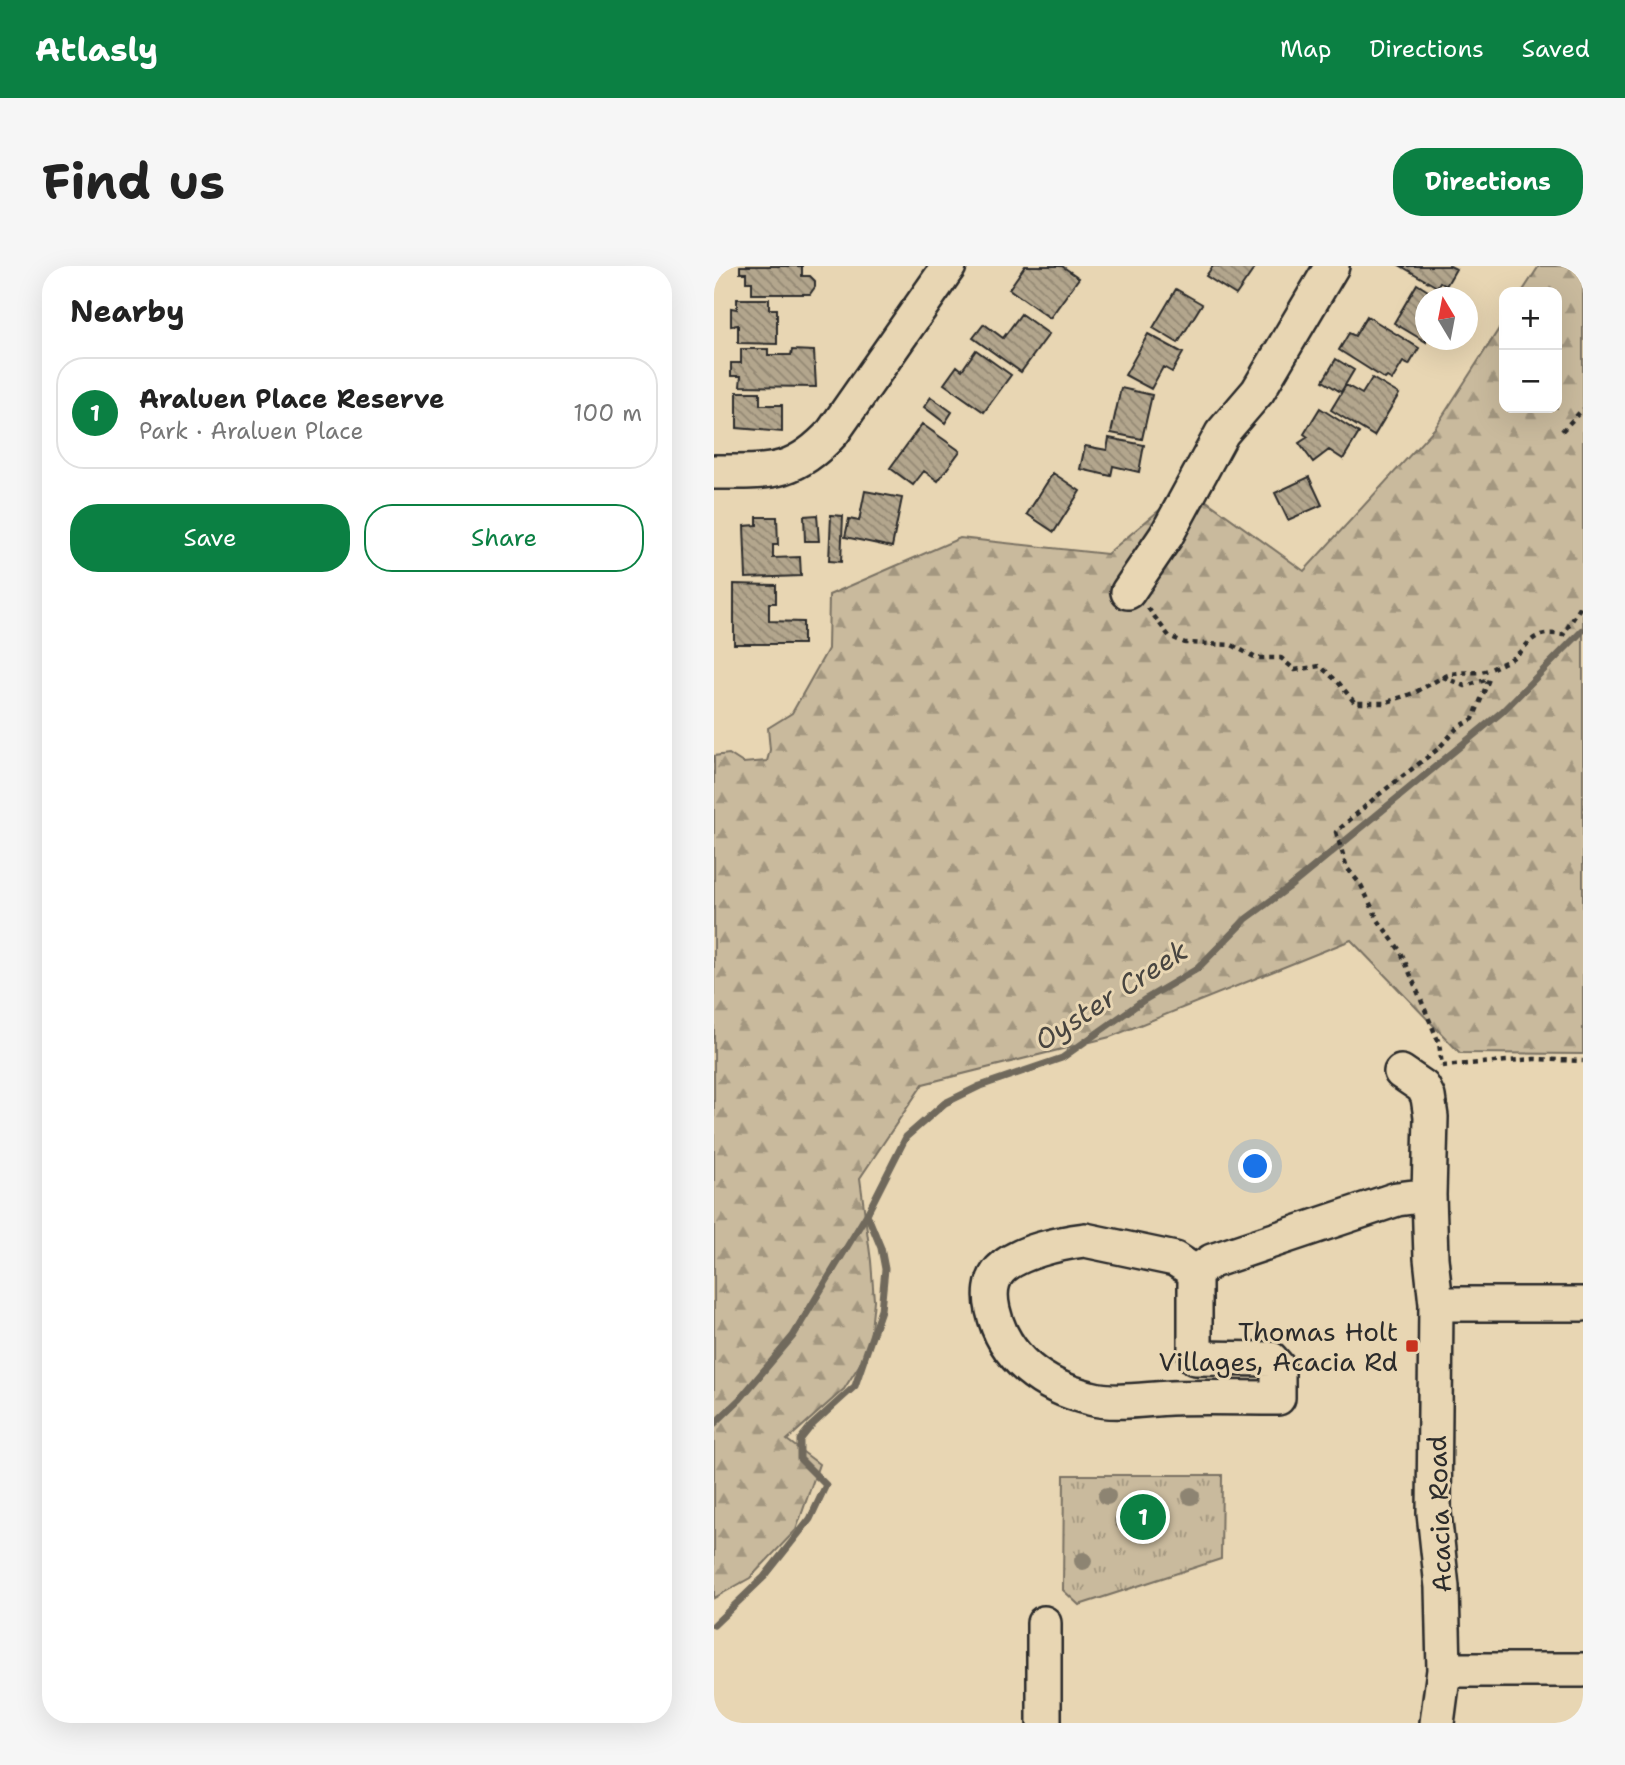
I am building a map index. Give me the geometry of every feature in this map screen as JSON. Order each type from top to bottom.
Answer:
[{"type":"street","points":[[714,472],[777,470],[798,463],[818,449],[833,432],[949,266]]},
{"type":"street","points":[[1128,592],[1166,536],[1222,433],[1258,391],[1332,266]]},
{"type":"street","points":[[1401,1072],[1423,1087],[1431,1106]]},
{"type":"street","name":"Acacia Road","points":[[1431,1106],[1429,1195],[1436,1304],[1434,1513],[1442,1587],[1444,1670],[1437,1723]]},
{"type":"street","points":[[1195,1272],[1212,1261],[1397,1199],[1429,1195]]},
{"type":"street","points":[[1195,1272],[1175,1259],[1085,1240],[1068,1242],[1018,1257],[999,1271],[991,1289],[997,1328],[1004,1342],[1012,1353],[1048,1383],[1103,1401],[1196,1397],[1278,1398],[1278,1367],[1271,1359],[1195,1358]]},
{"type":"street","points":[[1195,1272],[1196,1397]]},
{"type":"street","points":[[1436,1304],[1583,1304]]},
{"type":"street","points":[[1044,1623],[1044,1723]]},
{"type":"street","points":[[1444,1670],[1583,1670]]},
{"type":"path","points":[[1562,431],[1583,409]]},
{"type":"path","points":[[1128,592],[1153,612],[1169,636],[1185,643],[1232,645],[1256,658],[1281,658],[1295,670],[1320,666],[1355,703],[1384,703],[1413,693],[1454,672],[1483,672],[1511,659],[1531,639],[1549,632],[1563,635],[1583,603]]},
{"type":"path","points":[[1431,1106],[1442,1066],[1439,1043],[1401,952],[1378,920],[1361,885],[1347,868],[1336,832],[1438,749],[1457,727],[1473,719],[1489,679],[1465,686],[1443,677]]},
{"type":"path","points":[[1442,1066],[1534,1059],[1583,1061]]},
{"type":"green space","points":[[1539,266],[1583,266],[1583,1054],[1460,1053],[1351,940],[1110,1037],[923,1084],[860,1178],[874,1300],[869,1350],[844,1389],[787,1440],[819,1464],[796,1530],[750,1578],[714,1598],[714,756],[729,754],[743,763],[767,761],[770,750],[768,728],[792,713],[828,649],[829,595],[960,538],[1107,554],[1187,487],[1304,571],[1435,428],[1499,329],[1499,413],[1562,413],[1562,287],[1525,287]]},
{"type":"green space","points":[[1064,1475],[1222,1475],[1221,1559],[1079,1605],[1063,1590]]},
{"type":"building","points":[[740,266],[802,266],[802,276],[810,276],[815,281],[815,287],[810,294],[752,294],[752,282],[746,282],[746,273],[740,273]]},
{"type":"building","points":[[1025,266],[1062,266],[1079,278],[1050,318],[1009,289]]},
{"type":"building","points":[[1213,266],[1256,266],[1236,295],[1206,276]]},
{"type":"building","points":[[1401,266],[1450,266],[1456,269],[1446,286],[1440,282],[1437,287]]},
{"type":"building","points":[[1415,287],[1415,335],[1394,323]]},
{"type":"building","points":[[1176,289],[1202,304],[1178,343],[1153,328]]},
{"type":"building","points":[[737,299],[769,299],[769,309],[777,309],[777,344],[738,343],[738,325],[731,326],[731,308],[737,309]]},
{"type":"building","points":[[1021,314],[1049,334],[1021,372],[973,338],[984,324],[1003,338]]},
{"type":"building","points":[[1367,316],[1415,346],[1415,350],[1418,350],[1409,365],[1403,362],[1392,380],[1387,377],[1385,379],[1339,350],[1349,333],[1355,336]]},
{"type":"building","points":[[1148,334],[1183,353],[1172,372],[1163,367],[1151,389],[1125,375]]},
{"type":"building","points":[[741,349],[768,349],[768,355],[791,355],[792,350],[814,351],[816,387],[740,386],[741,376],[731,376],[731,363],[741,363]]},
{"type":"building","points":[[976,350],[1011,375],[984,412],[944,384],[957,366],[962,370]]},
{"type":"building","points":[[1336,359],[1354,370],[1341,392],[1323,381]]},
{"type":"building","points":[[1372,378],[1399,394],[1374,436],[1331,410],[1346,385],[1362,394]]},
{"type":"building","points":[[1121,388],[1152,395],[1142,439],[1111,433]]},
{"type":"building","points":[[737,392],[760,392],[760,405],[782,405],[782,432],[737,428]]},
{"type":"building","points":[[931,397],[952,412],[945,423],[924,407]]},
{"type":"building","points":[[1320,408],[1359,433],[1343,459],[1329,450],[1313,462],[1299,443],[1308,437],[1304,434]]},
{"type":"building","points":[[922,424],[960,451],[938,481],[924,471],[913,485],[890,468]]},
{"type":"building","points":[[1109,438],[1144,445],[1139,472],[1113,466],[1111,476],[1080,469],[1085,446],[1107,450]]},
{"type":"building","points":[[1053,473],[1080,491],[1054,532],[1027,514]]},
{"type":"building","points":[[1309,477],[1322,505],[1288,520],[1275,493]]},
{"type":"building","points":[[865,491],[902,498],[892,547],[845,537],[849,519],[859,521]]},
{"type":"building","points":[[817,515],[819,541],[805,541],[804,516]]},
{"type":"building","points":[[831,515],[843,516],[841,562],[829,561]]},
{"type":"building","points":[[757,517],[777,517],[778,545],[773,545],[773,558],[800,557],[801,576],[746,578],[744,526],[757,525]]},
{"type":"building","points":[[734,584],[776,585],[776,603],[769,603],[769,621],[803,622],[803,644],[734,644]]},
{"type":"waterway","name":"Oyster Creek","points":[[714,1424],[740,1399],[793,1336],[867,1214],[906,1137],[945,1103],[980,1086],[1062,1058],[1144,1000],[1197,969],[1246,919],[1288,888],[1503,711],[1583,630]]},
{"type":"waterway","points":[[714,1625],[764,1577],[810,1519],[826,1485],[800,1459],[800,1440],[811,1426],[855,1386],[881,1310],[885,1269],[881,1248],[867,1214]]},
{"type":"place","name":"Thomas Holt Villages, Acacia Rd","points":[[1412,1346]]},
{"type":"place","name":"Araluen Place Reserve","points":[[1143,1517]]}]
